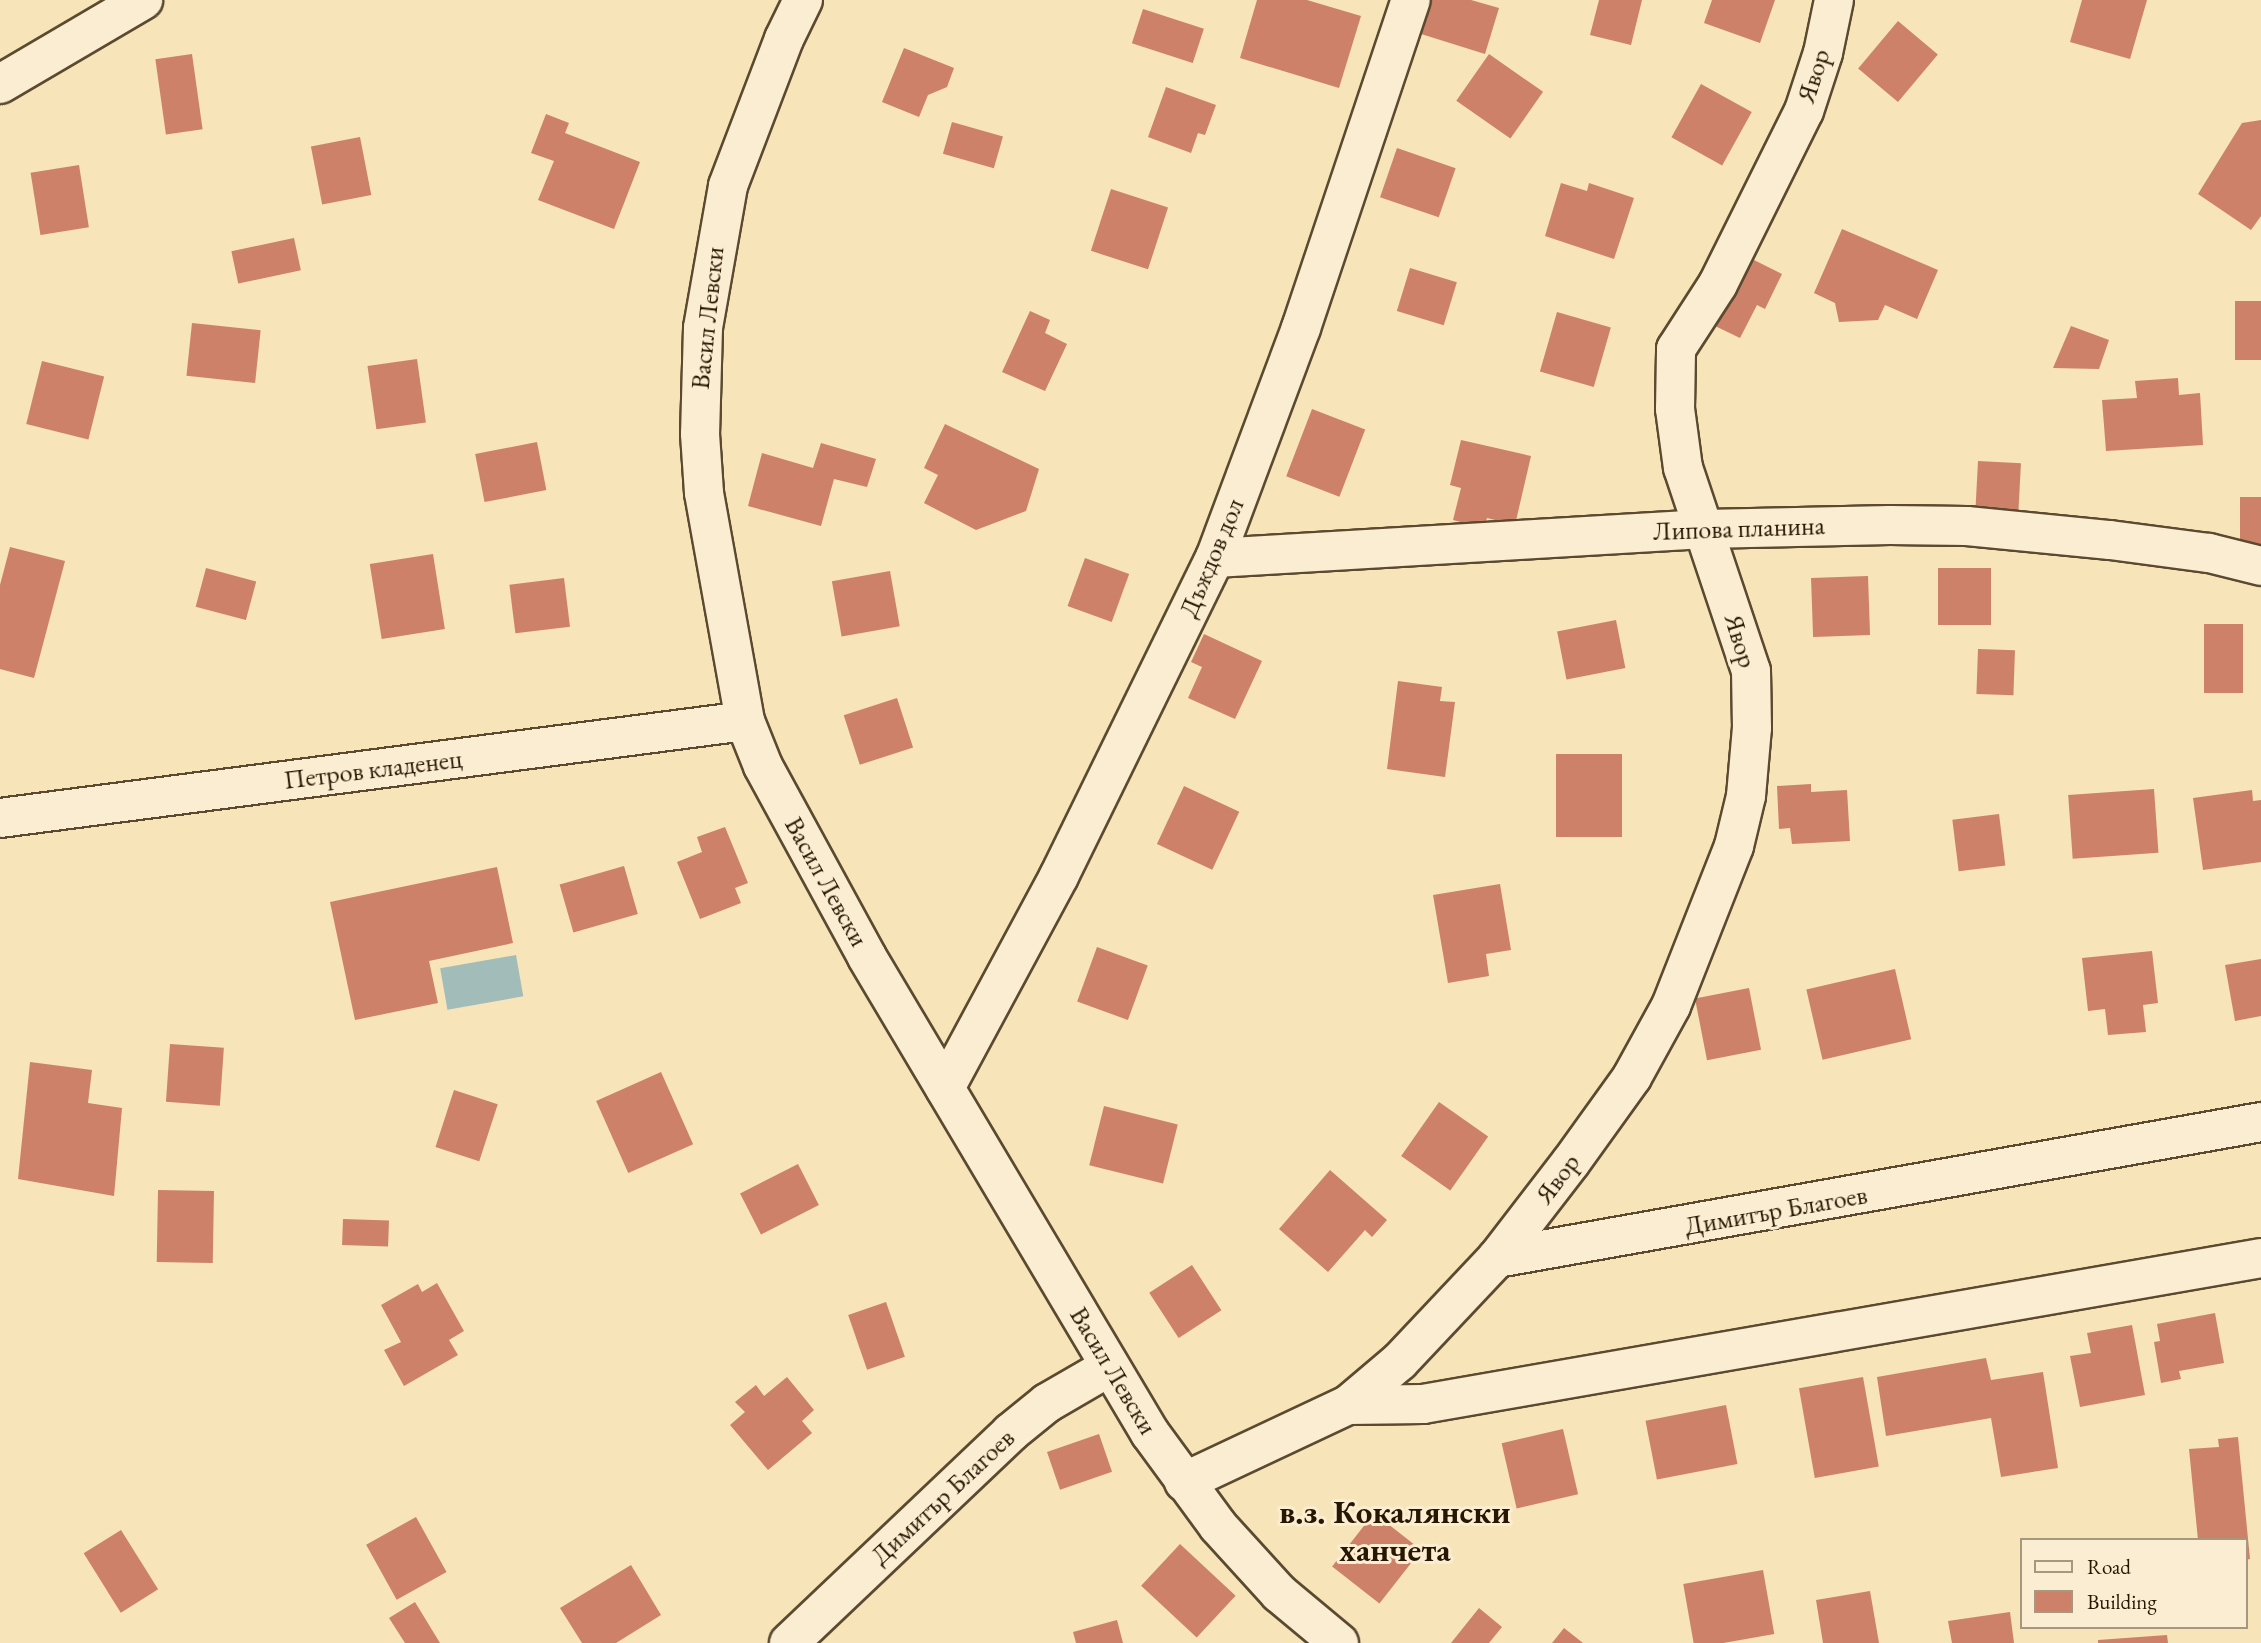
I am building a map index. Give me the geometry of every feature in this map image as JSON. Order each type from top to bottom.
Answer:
[{"type":"street","points":[[0,84],[143,0]]},
{"type":"street","name":"Васил Левски","points":[[803,0],[784,39],[728,186],[702,328],[700,421],[704,493],[745,721],[811,856],[1110,1367],[1184,1482],[1279,1593],[1339,1643]]},
{"type":"street","name":"Дъждов дол","points":[[945,1088],[1059,876],[1216,558],[1301,328],[1411,0]]},
{"type":"street","name":"Явор","points":[[1497,1258],[1632,1077],[1671,1006],[1734,846],[1746,796],[1751,671],[1700,529],[1678,433],[1676,349],[1718,284],[1804,111],[1815,84],[1833,0]]},
{"type":"street","name":"Липова планина","points":[[1216,558],[1700,529],[1967,526],[2209,553],[2261,566]]},
{"type":"street","name":"Петров кладенец","points":[[0,818],[745,721]]},
{"type":"street","name":"Димитър Благоев","points":[[1497,1258],[2261,1122]]},
{"type":"street","points":[[1184,1482],[1348,1405],[1401,1361],[1497,1258]]},
{"type":"street","points":[[1348,1405],[1423,1404],[2260,1260]]},
{"type":"street","name":"Димитър Благоев","points":[[789,1643],[1010,1433],[1047,1403],[1110,1367]]},
{"type":"water","points":[[516,955],[523,996],[447,1010],[440,968]]},
{"type":"building","points":[[1257,0],[1307,0],[1361,16],[1339,88],[1240,58]]},
{"type":"building","points":[[1428,0],[1471,0],[1499,8],[1485,54],[1418,33]]},
{"type":"building","points":[[1599,0],[1642,0],[1631,45],[1590,35]]},
{"type":"building","points":[[1712,0],[1775,0],[1760,43],[1704,23]]},
{"type":"building","points":[[2082,0],[2147,0],[2130,59],[2070,42]]},
{"type":"building","points":[[1143,9],[1204,29],[1193,63],[1132,43]]},
{"type":"building","points":[[1898,21],[1938,54],[1898,102],[1858,68]]},
{"type":"building","points":[[904,48],[954,68],[947,87],[928,95],[919,117],[882,102]]},
{"type":"building","points":[[192,54],[203,129],[166,134],[155,59]]},
{"type":"building","points":[[1489,54],[1543,92],[1510,139],[1456,101]]},
{"type":"building","points":[[1701,84],[1752,112],[1722,165],[1671,137]]},
{"type":"building","points":[[1166,87],[1216,105],[1205,135],[1198,133],[1191,153],[1148,137]]},
{"type":"building","points":[[546,114],[569,123],[565,133],[640,162],[614,229],[538,200],[554,161],[531,153]]},
{"type":"building","points":[[2261,120],[2261,216],[2251,230],[2198,194],[2242,123]]},
{"type":"building","points":[[952,122],[1003,137],[994,168],[943,154]]},
{"type":"building","points":[[360,137],[371,195],[322,204],[311,147]]},
{"type":"building","points":[[1397,148],[1456,168],[1439,217],[1380,197]]},
{"type":"building","points":[[79,165],[89,227],[40,235],[31,173]]},
{"type":"building","points":[[1561,183],[1587,191],[1589,183],[1634,198],[1614,259],[1545,236]]},
{"type":"building","points":[[1111,189],[1168,208],[1148,269],[1091,251]]},
{"type":"building","points":[[1842,229],[1938,270],[1917,319],[1885,305],[1878,320],[1839,322],[1835,303],[1814,293]]},
{"type":"building","points":[[294,238],[301,270],[238,284],[231,251]]},
{"type":"building","points":[[1746,256],[1782,274],[1765,309],[1757,305],[1740,338],[1713,325]]},
{"type":"building","points":[[1410,268],[1457,282],[1444,325],[1397,311]]},
{"type":"building","points":[[2235,301],[2261,301],[2261,360],[2235,360]]},
{"type":"building","points":[[1030,311],[1050,320],[1045,333],[1067,344],[1045,391],[1002,372]]},
{"type":"building","points":[[1557,312],[1611,327],[1594,387],[1540,372]]},
{"type":"building","points":[[192,323],[261,330],[255,383],[186,376]]},
{"type":"building","points":[[2071,326],[2109,340],[2099,369],[2053,368]]},
{"type":"building","points":[[417,359],[426,422],[376,429],[367,366]]},
{"type":"building","points":[[42,361],[104,376],[88,440],[26,424]]},
{"type":"building","points":[[2178,378],[2179,395],[2200,393],[2203,445],[2106,451],[2102,400],[2137,398],[2135,381]]},
{"type":"building","points":[[1312,409],[1365,429],[1339,497],[1286,476]]},
{"type":"building","points":[[945,424],[1039,469],[1026,511],[976,530],[924,503],[938,475],[924,468]]},
{"type":"building","points":[[1461,440],[1531,456],[1515,525],[1487,518],[1484,528],[1453,520],[1461,488],[1450,485]]},
{"type":"building","points":[[537,442],[546,490],[485,502],[475,454]]},
{"type":"building","points":[[821,443],[876,459],[867,487],[834,479],[821,526],[748,506],[762,453],[813,468]]},
{"type":"building","points":[[1978,461],[2021,463],[2018,518],[1975,516]]},
{"type":"building","points":[[2240,497],[2261,497],[2261,545],[2240,545]]},
{"type":"building","points":[[10,547],[65,561],[34,678],[0,669],[0,585]]},
{"type":"building","points":[[433,554],[445,629],[382,639],[370,564]]},
{"type":"building","points":[[1085,558],[1129,574],[1112,622],[1068,606]]},
{"type":"building","points":[[206,568],[256,581],[246,620],[196,607]]},
{"type":"building","points":[[1938,568],[1991,568],[1991,625],[1938,625]]},
{"type":"building","points":[[890,571],[900,626],[842,636],[832,581]]},
{"type":"building","points":[[1868,576],[1870,635],[1813,637],[1811,578]]},
{"type":"building","points":[[564,578],[570,627],[515,633],[509,585]]},
{"type":"building","points":[[1616,620],[1625,668],[1566,680],[1557,631]]},
{"type":"building","points":[[2204,624],[2243,624],[2243,693],[2204,693]]},
{"type":"building","points":[[1204,634],[1262,661],[1235,719],[1188,698],[1202,667],[1191,662]]},
{"type":"building","points":[[1978,649],[2015,650],[2013,695],[1976,694]]},
{"type":"building","points":[[1398,681],[1442,687],[1440,701],[1455,702],[1445,777],[1387,769]]},
{"type":"building","points":[[897,698],[913,747],[860,765],[844,715]]},
{"type":"building","points":[[1556,754],[1622,754],[1622,837],[1556,837]]},
{"type":"building","points":[[1811,784],[1811,792],[1847,790],[1850,841],[1792,844],[1790,828],[1779,829],[1777,786]]},
{"type":"building","points":[[1184,786],[1239,812],[1212,870],[1157,844]]},
{"type":"building","points":[[2154,789],[2158,853],[2073,859],[2068,795]]},
{"type":"building","points":[[2252,790],[2253,801],[2261,800],[2261,862],[2203,870],[2193,798]]},
{"type":"building","points":[[1999,814],[2005,866],[1959,871],[1952,820]]},
{"type":"building","points":[[725,827],[748,883],[735,888],[741,903],[700,919],[677,862],[702,852],[697,837]]},
{"type":"building","points":[[624,866],[638,914],[573,933],[560,884]]},
{"type":"building","points":[[497,867],[513,943],[429,961],[438,1003],[355,1020],[330,902]]},
{"type":"building","points":[[1500,884],[1511,950],[1486,954],[1489,976],[1448,983],[1433,895]]},
{"type":"building","points":[[1097,947],[1148,965],[1128,1020],[1077,1002]]},
{"type":"building","points":[[2152,951],[2158,1003],[2143,1005],[2146,1032],[2108,1035],[2105,1009],[2088,1011],[2082,958]]},
{"type":"building","points":[[2261,959],[2261,1016],[2235,1021],[2225,965]]},
{"type":"building","points":[[1895,969],[1911,1039],[1823,1060],[1806,989]]},
{"type":"building","points":[[1749,988],[1761,1050],[1707,1060],[1695,998]]},
{"type":"building","points":[[170,1044],[224,1048],[220,1106],[166,1102]]},
{"type":"building","points":[[30,1062],[92,1070],[88,1103],[122,1108],[114,1196],[18,1179]]},
{"type":"building","points":[[661,1072],[693,1144],[628,1173],[596,1101]]},
{"type":"building","points":[[454,1090],[498,1104],[479,1161],[435,1147]]},
{"type":"building","points":[[1439,1102],[1488,1136],[1450,1190],[1401,1156]]},
{"type":"building","points":[[1104,1106],[1178,1124],[1163,1184],[1089,1165]]},
{"type":"building","points":[[798,1164],[819,1205],[761,1234],[740,1194]]},
{"type":"building","points":[[1330,1170],[1387,1220],[1372,1237],[1365,1230],[1328,1272],[1279,1229]]},
{"type":"building","points":[[158,1190],[214,1191],[213,1263],[157,1262]]},
{"type":"building","points":[[343,1219],[389,1221],[388,1247],[342,1245]]},
{"type":"building","points":[[1192,1265],[1221,1310],[1179,1338],[1149,1293]]},
{"type":"building","points":[[437,1283],[464,1331],[449,1340],[458,1355],[404,1386],[384,1350],[401,1342],[381,1305],[418,1284],[422,1292]]},
{"type":"building","points":[[886,1302],[905,1357],[867,1370],[848,1315]]},
{"type":"building","points":[[2215,1313],[2224,1363],[2179,1371],[2181,1379],[2161,1383],[2154,1342],[2160,1341],[2157,1324]]},
{"type":"building","points":[[2132,1325],[2145,1395],[2080,1407],[2070,1356],[2091,1353],[2087,1333]]},
{"type":"building","points":[[1986,1358],[1991,1380],[2043,1372],[2058,1468],[2001,1477],[1991,1418],[1886,1436],[1877,1377]]},
{"type":"building","points":[[787,1377],[814,1410],[802,1421],[812,1433],[768,1470],[730,1425],[745,1412],[735,1402],[756,1385],[764,1396]]},
{"type":"building","points":[[1863,1377],[1879,1467],[1815,1478],[1799,1388]]},
{"type":"building","points":[[1726,1405],[1737,1464],[1657,1480],[1646,1421]]},
{"type":"building","points":[[1563,1429],[1578,1494],[1517,1508],[1502,1443]]},
{"type":"building","points":[[1099,1434],[1112,1472],[1060,1490],[1047,1452]]},
{"type":"building","points":[[2238,1437],[2250,1559],[2247,1560],[2247,1538],[2198,1538],[2189,1449],[2219,1447],[2218,1439]]},
{"type":"building","points":[[1374,1513],[1421,1550],[1379,1604],[1332,1567]]},
{"type":"building","points":[[416,1517],[447,1572],[397,1600],[366,1545]]},
{"type":"building","points":[[121,1530],[158,1589],[121,1613],[84,1553]]},
{"type":"building","points":[[1180,1544],[1236,1596],[1197,1638],[1141,1586]]},
{"type":"building","points":[[631,1565],[661,1615],[616,1643],[582,1643],[560,1608]]},
{"type":"building","points":[[1763,1570],[1774,1634],[1723,1643],[1694,1643],[1683,1584]]},
{"type":"building","points":[[1870,1591],[1879,1643],[1823,1643],[1816,1600]]},
{"type":"building","points":[[415,1602],[440,1643],[405,1643],[389,1618]]},
{"type":"building","points":[[1479,1608],[1502,1627],[1489,1643],[1451,1643]]},
{"type":"building","points":[[2010,1612],[2014,1643],[1952,1643],[1948,1621]]},
{"type":"building","points":[[1117,1620],[1123,1643],[1076,1643],[1073,1632]]},
{"type":"building","points":[[1564,1628],[1583,1643],[1552,1643]]},
{"type":"building","points":[[2167,1635],[2168,1643],[2098,1643],[2098,1640]]},
{"type":"district","name":"в.з. Кокалянски ханчета","points":[[1395,1531]]}]
